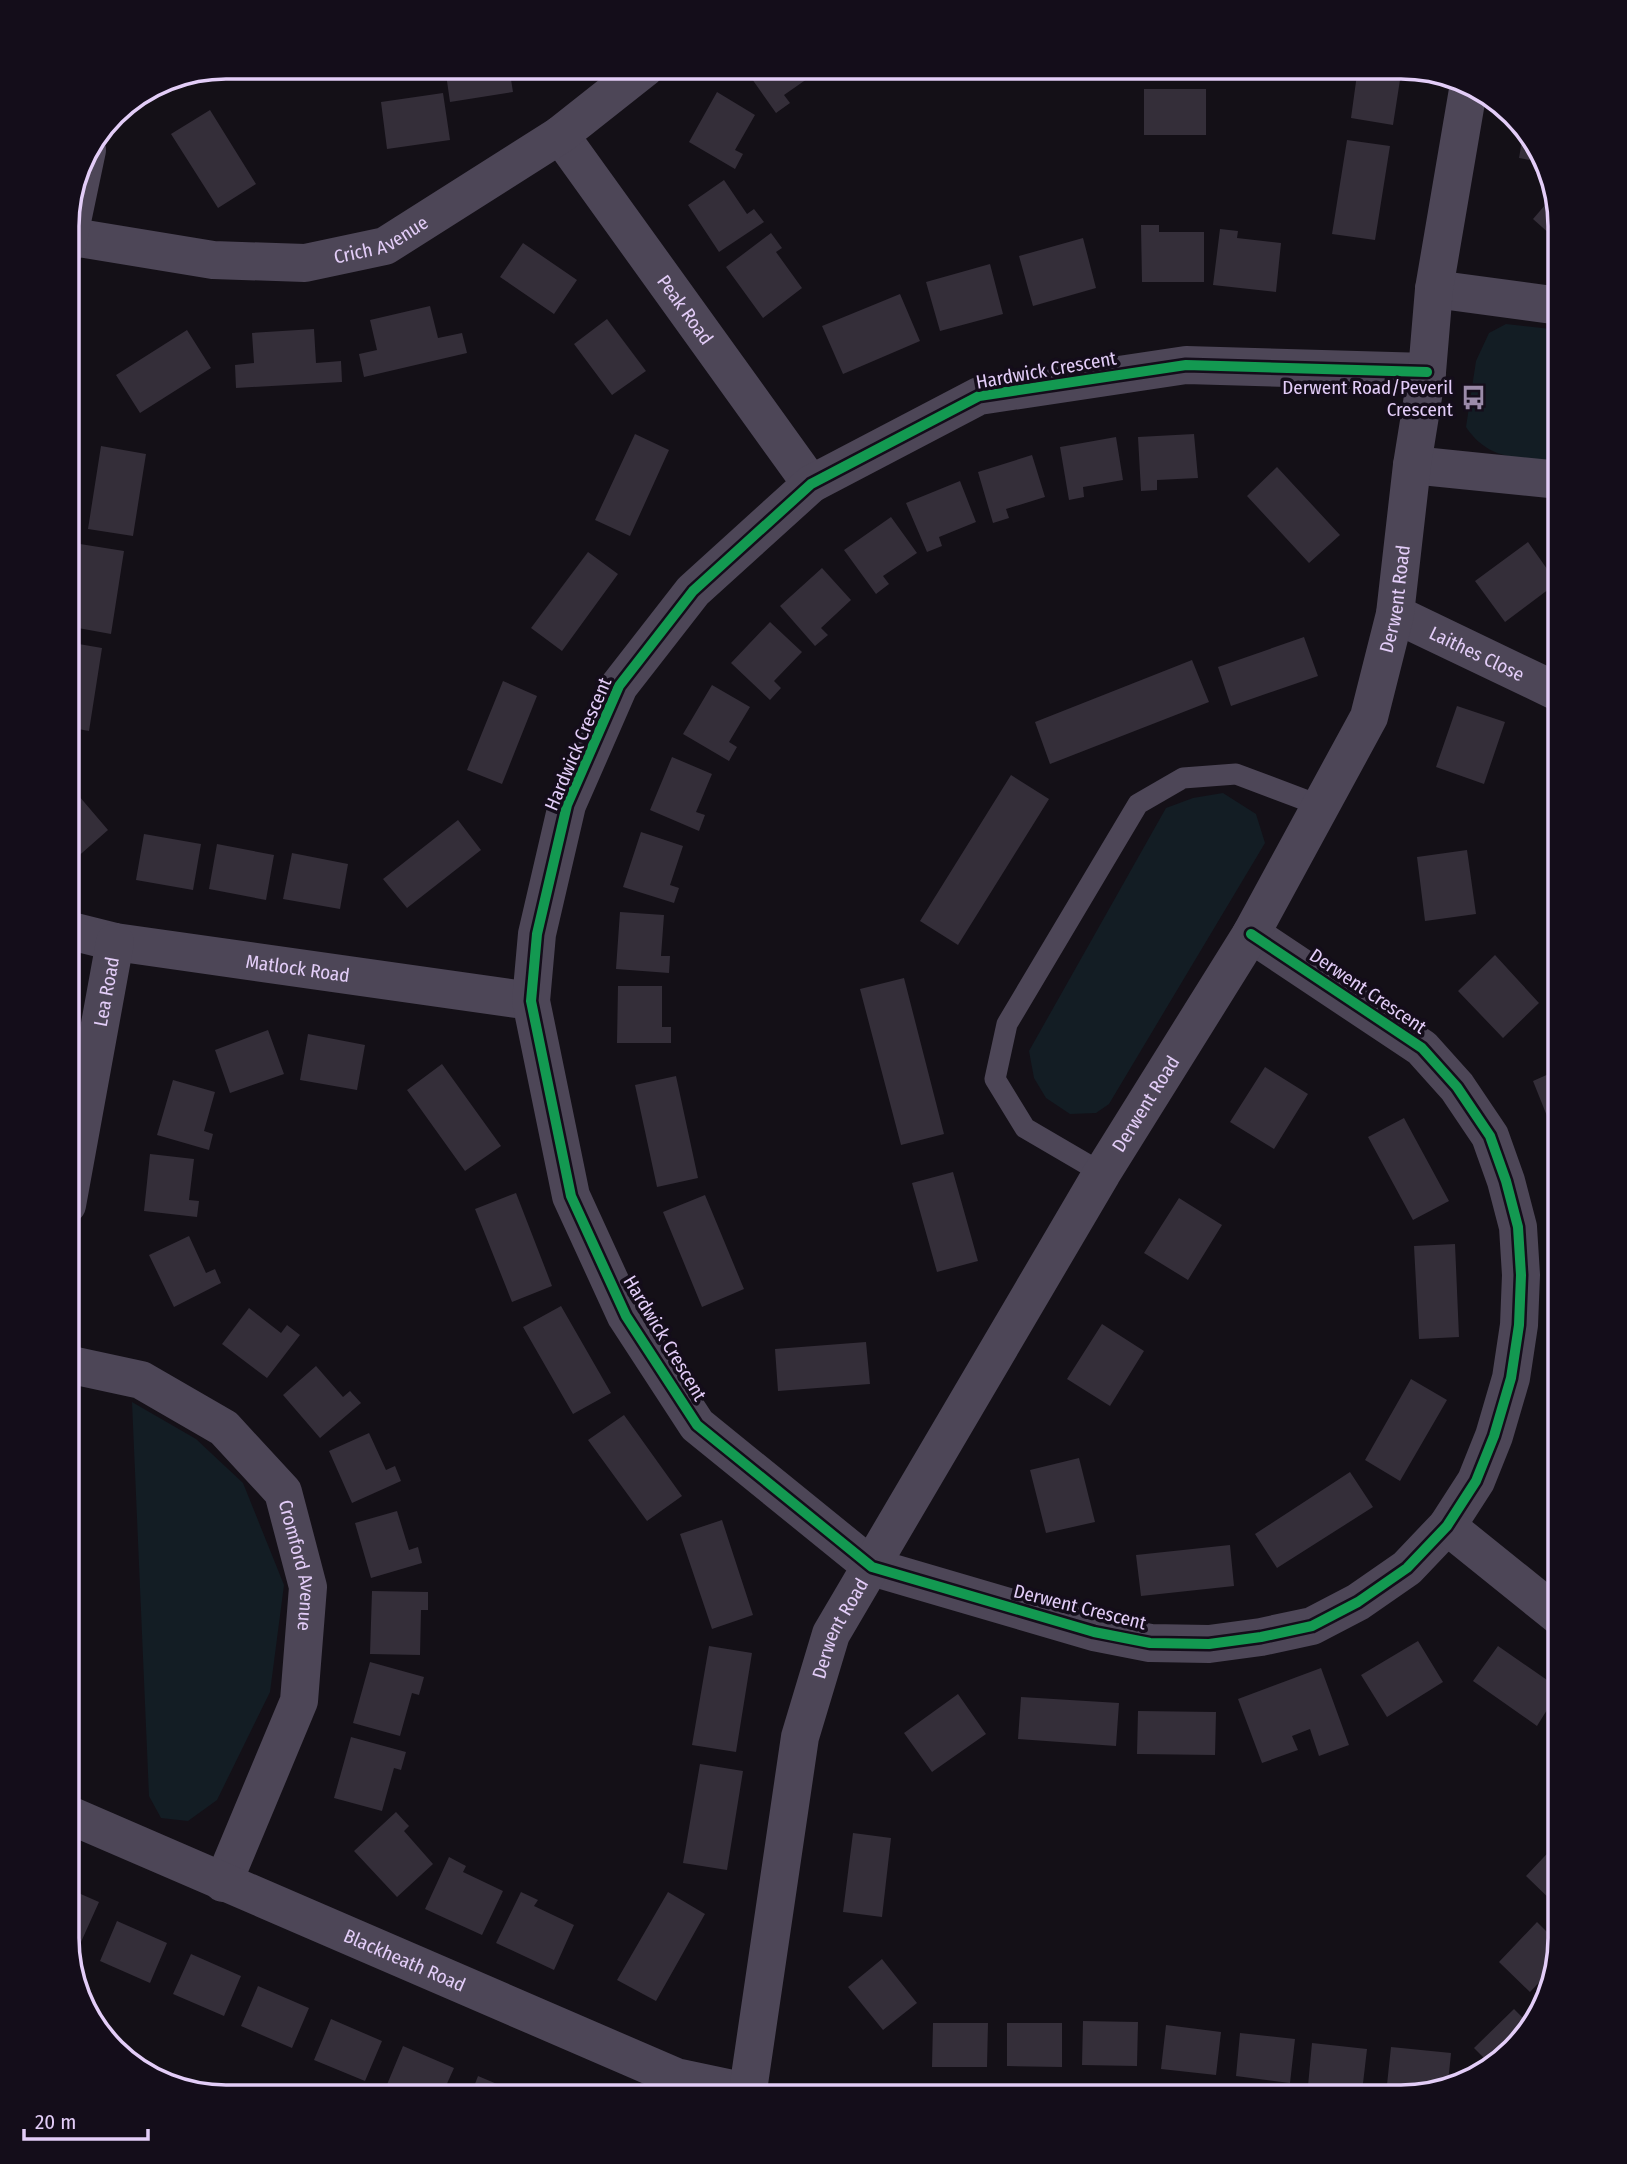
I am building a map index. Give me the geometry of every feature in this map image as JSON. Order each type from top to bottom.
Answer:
[{"type":"street","name":"Crich Avenue","points":[[79,241],[213,260],[304,262],[385,246],[560,135],[631,79]]},
{"type":"street","name":"Derwent Road","points":[[748,2085],[800,1737],[831,1634],[1102,1173],[1251,934],[1368,717],[1395,614],[1412,465],[1427,373],[1434,289],[1467,95]]},
{"type":"street","name":"Peak Road","points":[[560,135],[811,484]]},
{"type":"street","points":[[1434,289],[1548,304]]},
{"type":"street","name":"Hardwick Crescent","points":[[872,1567],[696,1425],[626,1316],[571,1196],[531,1000],[537,934],[567,805],[620,686],[693,591],[811,484],[979,396],[1186,365],[1427,373]]},
{"type":"street","points":[[1412,465],[1548,479]]},
{"type":"street","name":"Laithes Close","points":[[1395,614],[1548,687]]},
{"type":"street","name":"Matlock Road","points":[[79,933],[115,942],[531,1000]]},
{"type":"street","name":"Derwent Crescent","points":[[872,1567],[1094,1632],[1150,1643],[1209,1644],[1261,1637],[1312,1626],[1358,1602],[1407,1568],[1447,1527],[1476,1481],[1494,1436],[1511,1378],[1519,1325],[1521,1275],[1518,1227],[1490,1136],[1457,1087],[1422,1048],[1251,934]]},
{"type":"street","name":"Lea Road","points":[[79,1139],[115,942]]},
{"type":"street","name":"Cromford Avenue","points":[[79,1367],[141,1380],[224,1428],[283,1492],[308,1587],[299,1702],[223,1882]]},
{"type":"street","points":[[1447,1527],[1548,1607]]},
{"type":"street","name":"Blackheath Road","points":[[79,1820],[676,2077],[708,2085]]},
{"type":"lane","points":[[1102,1173],[1025,1128],[995,1079],[1007,1024],[1124,827],[1138,804],[1183,778],[1236,774],[1321,806]]},
{"type":"shaded area","points":[[1506,324],[1548,329],[1548,460],[1496,453],[1475,439],[1466,427],[1476,361],[1489,333]]},
{"type":"shaded area","points":[[1223,793],[1256,814],[1265,843],[1109,1104],[1096,1113],[1070,1114],[1046,1098],[1034,1078],[1029,1051],[1166,808],[1193,798]]},
{"type":"shaded area","points":[[132,1402],[196,1439],[243,1483],[284,1585],[270,1692],[217,1800],[188,1821],[161,1818],[149,1796]]},
{"type":"building","points":[[447,79],[511,79],[513,92],[450,102]]},
{"type":"building","points":[[752,79],[807,79],[784,95],[790,103],[776,113]]},
{"type":"building","points":[[1356,79],[1400,79],[1393,125],[1351,118]]},
{"type":"building","points":[[1144,89],[1206,89],[1206,135],[1144,135]]},
{"type":"building","points":[[717,92],[755,115],[735,150],[743,154],[735,169],[689,142]]},
{"type":"building","points":[[443,93],[450,140],[387,149],[381,102]]},
{"type":"building","points":[[210,110],[256,184],[218,208],[171,134]]},
{"type":"building","points":[[1347,140],[1390,146],[1375,240],[1332,234]]},
{"type":"building","points":[[1522,142],[1533,160],[1519,158]]},
{"type":"building","points":[[724,180],[747,214],[754,209],[764,222],[719,252],[688,205]]},
{"type":"building","points":[[1546,204],[1548,232],[1533,219]]},
{"type":"building","points":[[1141,225],[1159,225],[1159,232],[1204,232],[1204,282],[1142,282]]},
{"type":"building","points":[[1220,229],[1238,231],[1237,238],[1281,243],[1276,292],[1213,285]]},
{"type":"building","points":[[771,233],[782,248],[776,252],[802,288],[763,318],[726,267]]},
{"type":"building","points":[[1083,238],[1096,288],[1033,306],[1019,256]]},
{"type":"building","points":[[523,243],[577,280],[554,314],[500,277]]},
{"type":"building","points":[[990,264],[1003,314],[940,331],[926,282]]},
{"type":"building","points":[[900,294],[920,341],[843,374],[822,326]]},
{"type":"building","points":[[430,306],[438,338],[462,333],[467,353],[364,377],[359,354],[377,350],[370,320]]},
{"type":"building","points":[[607,319],[646,371],[612,395],[574,344]]},
{"type":"building","points":[[314,329],[316,363],[341,361],[342,382],[236,388],[235,365],[254,363],[252,333]]},
{"type":"building","points":[[187,330],[211,368],[140,413],[116,375]]},
{"type":"building","points":[[635,434],[669,450],[630,536],[595,520]]},
{"type":"building","points":[[1194,434],[1198,478],[1157,480],[1157,490],[1141,491],[1138,437]]},
{"type":"building","points":[[1116,437],[1123,480],[1083,487],[1084,497],[1069,500],[1060,447]]},
{"type":"building","points":[[101,446],[146,454],[133,536],[88,529]]},
{"type":"building","points":[[1032,455],[1045,497],[1006,509],[1009,518],[993,523],[978,472]]},
{"type":"building","points":[[1277,467],[1340,535],[1309,563],[1247,496]]},
{"type":"building","points":[[960,481],[976,522],[939,537],[942,546],[927,552],[906,503]]},
{"type":"building","points":[[891,517],[917,553],[883,576],[889,584],[876,594],[844,550]]},
{"type":"building","points":[[1528,542],[1548,570],[1548,590],[1505,622],[1475,581]]},
{"type":"building","points":[[80,544],[124,551],[111,634],[79,628]]},
{"type":"building","points":[[588,552],[618,574],[562,651],[531,628]]},
{"type":"building","points":[[822,568],[851,600],[821,628],[828,635],[815,646],[780,606]]},
{"type":"building","points":[[770,622],[802,652],[774,681],[781,688],[770,700],[731,663]]},
{"type":"building","points":[[1304,637],[1318,676],[1231,706],[1218,667]]},
{"type":"building","points":[[79,644],[102,648],[89,731],[79,729]]},
{"type":"building","points":[[1192,660],[1209,702],[1050,764],[1035,722]]},
{"type":"building","points":[[503,681],[537,696],[502,784],[467,770]]},
{"type":"building","points":[[712,685],[750,707],[729,742],[737,747],[729,761],[683,734]]},
{"type":"building","points":[[1457,706],[1505,722],[1484,784],[1436,767]]},
{"type":"building","points":[[672,757],[712,774],[696,812],[705,815],[699,831],[650,810]]},
{"type":"building","points":[[1011,775],[1049,799],[958,945],[920,921]]},
{"type":"building","points":[[79,796],[108,830],[79,856]]},
{"type":"building","points":[[458,820],[481,850],[407,908],[383,879]]},
{"type":"building","points":[[641,832],[683,846],[670,885],[679,888],[674,903],[623,887]]},
{"type":"building","points":[[144,834],[201,844],[193,890],[136,880]]},
{"type":"building","points":[[217,844],[274,855],[266,900],[209,889]]},
{"type":"building","points":[[1467,850],[1476,914],[1425,921],[1417,857]]},
{"type":"building","points":[[292,853],[348,864],[340,909],[283,899]]},
{"type":"building","points":[[620,912],[664,915],[661,956],[670,956],[669,973],[616,969]]},
{"type":"building","points":[[1495,955],[1539,1003],[1503,1038],[1458,991]]},
{"type":"building","points":[[904,978],[944,1134],[901,1145],[860,989]]},
{"type":"building","points":[[618,986],[662,986],[662,1027],[671,1027],[671,1043],[617,1043]]},
{"type":"building","points":[[268,1030],[284,1074],[230,1093],[215,1050]]},
{"type":"building","points":[[308,1034],[365,1045],[357,1090],[300,1080]]},
{"type":"building","points":[[442,1064],[501,1146],[465,1171],[407,1090]]},
{"type":"building","points":[[1265,1067],[1308,1094],[1274,1149],[1230,1122]]},
{"type":"building","points":[[1548,1074],[1548,1118],[1533,1081]]},
{"type":"building","points":[[676,1076],[698,1178],[657,1187],[635,1085]]},
{"type":"building","points":[[173,1080],[215,1092],[204,1131],[213,1134],[209,1150],[157,1135]]},
{"type":"building","points":[[1404,1118],[1449,1201],[1413,1220],[1368,1137]]},
{"type":"building","points":[[150,1154],[194,1159],[189,1200],[199,1201],[197,1217],[144,1211]]},
{"type":"building","points":[[953,1172],[978,1261],[937,1272],[912,1183]]},
{"type":"building","points":[[516,1193],[552,1286],[512,1302],[475,1209]]},
{"type":"building","points":[[705,1195],[744,1289],[702,1307],[663,1212]]},
{"type":"building","points":[[1179,1198],[1222,1225],[1188,1280],[1144,1253]]},
{"type":"building","points":[[189,1236],[206,1273],[215,1269],[221,1283],[174,1307],[149,1255]]},
{"type":"building","points":[[1455,1244],[1459,1337],[1419,1339],[1414,1246]]},
{"type":"building","points":[[561,1306],[611,1393],[573,1414],[523,1327]]},
{"type":"building","points":[[249,1308],[281,1333],[287,1325],[300,1335],[267,1378],[222,1344]]},
{"type":"building","points":[[1102,1324],[1144,1351],[1110,1406],[1067,1379]]},
{"type":"building","points":[[866,1342],[870,1384],[778,1391],[775,1349]]},
{"type":"building","points":[[316,1366],[343,1397],[350,1391],[361,1403],[320,1438],[283,1395]]},
{"type":"building","points":[[1411,1379],[1447,1400],[1400,1481],[1365,1460]]},
{"type":"building","points":[[624,1415],[682,1496],[647,1521],[588,1440]]},
{"type":"building","points":[[369,1433],[386,1470],[395,1466],[401,1481],[352,1503],[329,1451]]},
{"type":"building","points":[[1079,1458],[1095,1522],[1046,1533],[1030,1470]]},
{"type":"building","points":[[1350,1472],[1373,1507],[1277,1568],[1255,1534]]},
{"type":"building","points":[[397,1511],[409,1550],[418,1547],[422,1563],[371,1578],[355,1523]]},
{"type":"building","points":[[722,1520],[753,1615],[712,1629],[680,1534]]},
{"type":"building","points":[[1230,1545],[1234,1586],[1141,1596],[1136,1555]]},
{"type":"building","points":[[372,1591],[428,1592],[428,1610],[421,1610],[420,1655],[370,1654]]},
{"type":"building","points":[[1418,1641],[1443,1682],[1387,1717],[1361,1675]]},
{"type":"building","points":[[709,1646],[752,1653],[736,1752],[692,1745]]},
{"type":"building","points":[[1498,1646],[1548,1681],[1548,1708],[1537,1726],[1473,1681]]},
{"type":"building","points":[[370,1662],[424,1677],[419,1695],[412,1693],[400,1736],[353,1723]]},
{"type":"building","points":[[1321,1668],[1349,1745],[1319,1756],[1310,1729],[1292,1736],[1298,1750],[1262,1763],[1238,1699]]},
{"type":"building","points":[[958,1694],[986,1734],[932,1772],[904,1733]]},
{"type":"building","points":[[1021,1697],[1119,1703],[1116,1746],[1018,1739]]},
{"type":"building","points":[[1138,1711],[1216,1712],[1215,1755],[1137,1754]]},
{"type":"building","points":[[351,1737],[406,1752],[401,1770],[394,1768],[382,1811],[334,1798]]},
{"type":"building","points":[[700,1764],[743,1771],[727,1870],[683,1863]]},
{"type":"building","points":[[396,1812],[409,1826],[404,1831],[433,1864],[397,1897],[354,1851]]},
{"type":"building","points":[[853,1833],[891,1838],[882,1917],[843,1912]]},
{"type":"building","points":[[1548,1853],[1548,1897],[1526,1876]]},
{"type":"building","points":[[449,1857],[466,1866],[463,1872],[503,1891],[482,1935],[425,1909]]},
{"type":"building","points":[[521,1892],[538,1900],[534,1906],[574,1925],[554,1970],[496,1943]]},
{"type":"building","points":[[668,1892],[705,1914],[656,2001],[617,1980]]},
{"type":"building","points":[[79,1893],[99,1902],[81,1942],[79,1941]]},
{"type":"building","points":[[117,1921],[167,1943],[150,1983],[100,1961]]},
{"type":"building","points":[[1537,1922],[1548,1933],[1543,1976],[1530,1992],[1499,1962]]},
{"type":"building","points":[[191,1954],[241,1976],[224,2016],[173,1994]]},
{"type":"building","points":[[882,1959],[917,2003],[883,2030],[848,1987]]},
{"type":"building","points":[[258,1986],[309,2008],[292,2048],[241,2026]]},
{"type":"building","points":[[1514,2009],[1524,2019],[1512,2035],[1485,2059],[1474,2048]]},
{"type":"building","points":[[331,2019],[382,2041],[365,2081],[314,2060]]},
{"type":"building","points":[[1083,2021],[1138,2022],[1137,2066],[1082,2065]]},
{"type":"building","points":[[933,2023],[988,2023],[987,2067],[932,2067]]},
{"type":"building","points":[[1007,2023],[1062,2023],[1062,2067],[1007,2066]]},
{"type":"building","points":[[1166,2025],[1221,2032],[1216,2075],[1161,2069]]},
{"type":"building","points":[[1240,2033],[1295,2039],[1290,2083],[1236,2076]]},
{"type":"building","points":[[1312,2043],[1367,2049],[1363,2085],[1308,2085]]},
{"type":"building","points":[[403,2046],[454,2068],[446,2085],[387,2085]]},
{"type":"building","points":[[1391,2047],[1451,2053],[1449,2077],[1420,2084],[1387,2085]]},
{"type":"building","points":[[478,2076],[499,2085],[475,2085]]},
{"type":"cycle path","points":[[1251,934],[1422,1048],[1457,1087],[1490,1136],[1518,1227],[1521,1275],[1519,1325],[1511,1378],[1494,1436],[1476,1481],[1447,1526],[1407,1568],[1358,1602],[1312,1626],[1261,1637],[1209,1644],[1150,1643],[1094,1632],[872,1567],[697,1425],[626,1316],[571,1196],[531,1001],[537,934],[567,805],[619,686],[693,591],[811,484],[979,396],[1186,365],[1427,372]]},
{"type":"place","name":"Derwent Road/Peveril Crescent","points":[[1473,398]]}]
